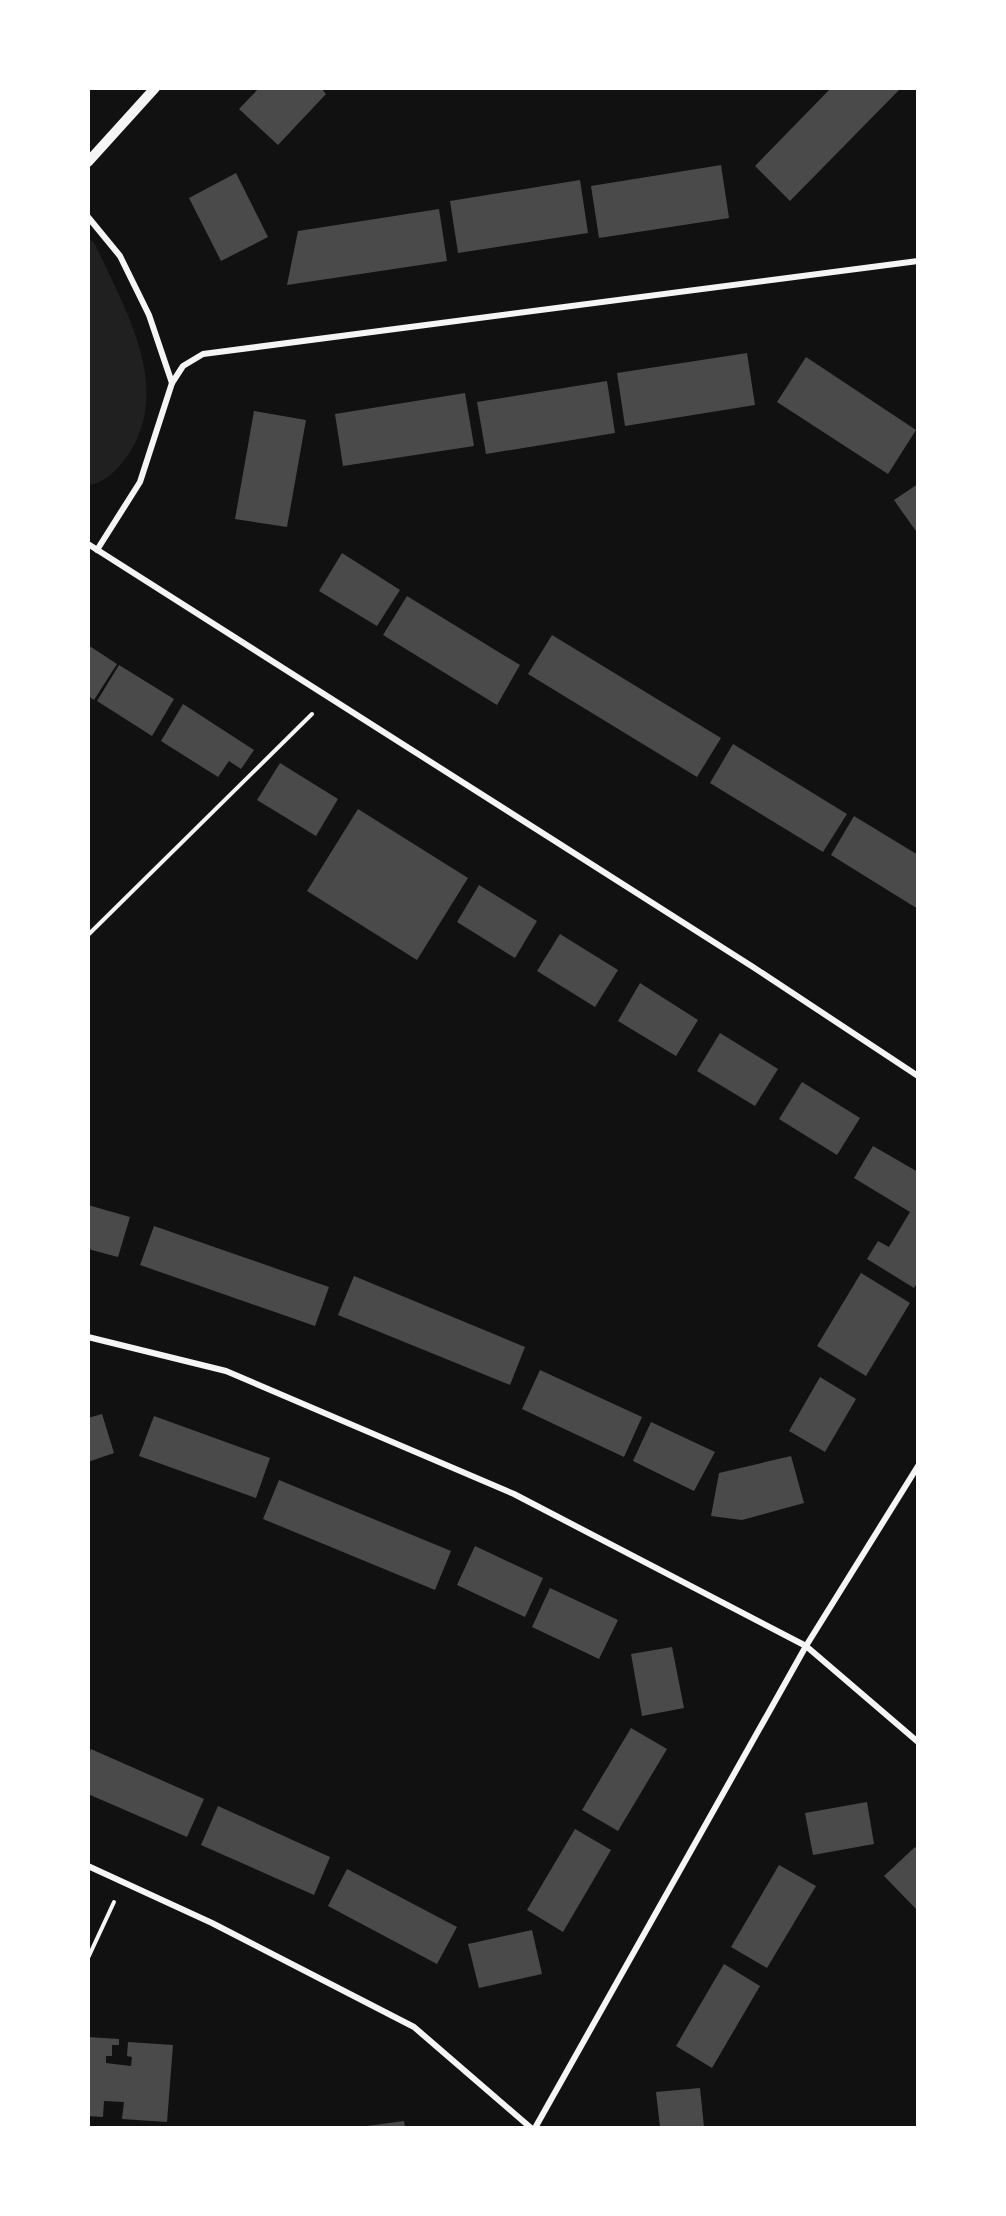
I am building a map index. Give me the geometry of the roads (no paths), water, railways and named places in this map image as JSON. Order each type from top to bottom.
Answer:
[{"type":"street","points":[[88,162],[155,88]]},
{"type":"street","points":[[88,216],[120,256],[148,315],[172,382]]},
{"type":"street","points":[[97,549],[140,482],[172,382],[183,366],[203,354],[918,261]]},
{"type":"street","points":[[88,544],[743,961],[918,1076]]},
{"type":"street","points":[[88,1337],[226,1371],[514,1494],[806,1646],[918,1742]]},
{"type":"street","points":[[535,2127],[806,1646],[918,1466]]},
{"type":"street","points":[[88,1866],[212,1923],[414,2027],[531,2127]]}]
